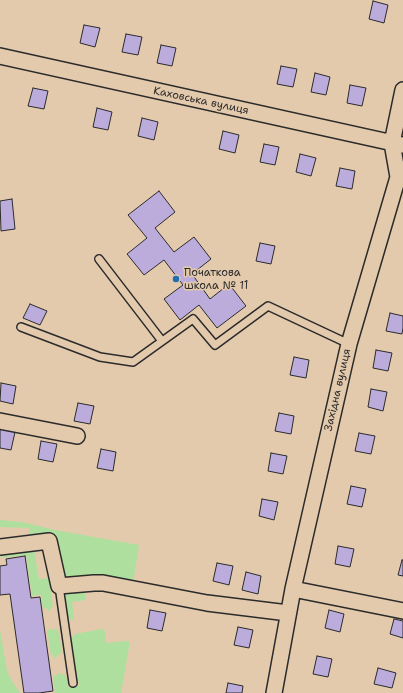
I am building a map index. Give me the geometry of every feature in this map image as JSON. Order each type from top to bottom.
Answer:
[{"type":"street","name":"Каховська вулиця","points":[[0,56],[398,144]]},
{"type":"street","name":"Західна вулиця","points":[[274,693],[293,589],[349,344],[398,177],[398,144],[403,90]]},
{"type":"street","points":[[0,421],[77,436]]},
{"type":"street","points":[[0,547],[49,541],[59,586],[103,583],[207,603],[288,613]]},
{"type":"street","points":[[293,589],[403,611]]},
{"type":"lane","points":[[99,259],[162,341]]},
{"type":"lane","points":[[21,327],[100,357],[133,362],[192,319],[215,345],[268,306],[349,344]]},
{"type":"lane","points":[[59,586],[73,683]]},
{"type":"green space","points":[[0,520],[22,522],[55,530],[139,545],[133,583],[94,575],[65,578],[60,573],[53,535],[30,538],[29,528],[0,527]]},
{"type":"green space","points":[[34,549],[39,579],[49,578],[53,606],[48,612],[48,608],[43,609],[41,595],[32,596],[26,555],[1,558],[1,555]]},
{"type":"green space","points":[[84,589],[86,600],[72,602],[74,620],[71,620],[67,617],[64,598],[65,595],[70,591]]},
{"type":"green space","points":[[102,629],[105,631],[106,643],[124,641],[130,642],[121,693],[54,693],[53,676],[57,675],[57,673],[66,675],[68,687],[79,685],[71,641],[73,636],[75,634]]},
{"type":"green space","points":[[0,630],[7,671],[20,693],[0,693]]},
{"type":"green space","points":[[47,630],[58,630],[62,651],[54,659],[53,655],[51,655]]},
{"type":"building","points":[[373,1],[388,5],[384,23],[369,19]]},
{"type":"building","points":[[84,25],[100,28],[95,47],[80,43]]},
{"type":"building","points":[[126,34],[142,37],[138,55],[122,52]]},
{"type":"building","points":[[161,45],[176,48],[172,66],[157,63]]},
{"type":"building","points":[[281,66],[297,69],[293,87],[277,84]]},
{"type":"building","points":[[315,73],[330,77],[326,95],[311,92]]},
{"type":"building","points":[[350,85],[366,88],[362,106],[347,103]]},
{"type":"building","points":[[33,88],[48,91],[44,109],[28,106]]},
{"type":"building","points":[[97,108],[112,112],[108,130],[93,127]]},
{"type":"building","points":[[142,118],[158,122],[154,140],[138,136]]},
{"type":"building","points":[[223,131],[239,135],[235,153],[219,149]]},
{"type":"building","points":[[264,144],[279,147],[275,165],[260,162]]},
{"type":"building","points":[[300,154],[316,158],[311,176],[296,172]]},
{"type":"building","points":[[340,168],[355,171],[352,189],[336,186]]},
{"type":"building","points":[[159,191],[175,212],[155,228],[174,252],[194,237],[211,259],[192,274],[210,299],[229,284],[246,306],[217,328],[199,305],[180,320],[164,299],[183,285],[164,260],[144,275],[127,254],[147,238],[128,215]]},
{"type":"building","points":[[12,199],[15,229],[1,231],[0,201]]},
{"type":"building","points":[[260,243],[275,246],[271,264],[256,261]]},
{"type":"building","points":[[30,304],[47,311],[40,325],[23,318]]},
{"type":"building","points":[[390,313],[403,316],[402,334],[386,331]]},
{"type":"building","points":[[376,350],[392,353],[388,371],[373,368]]},
{"type":"building","points":[[294,357],[309,360],[306,378],[290,375]]},
{"type":"building","points":[[1,383],[16,386],[13,404],[0,401]]},
{"type":"building","points":[[371,389],[387,392],[383,411],[368,407]]},
{"type":"building","points":[[78,403],[94,406],[90,424],[74,421]]},
{"type":"building","points":[[279,413],[294,416],[291,434],[275,431]]},
{"type":"building","points":[[0,429],[15,432],[11,450],[0,448]]},
{"type":"building","points":[[359,433],[375,436],[371,454],[355,451]]},
{"type":"building","points":[[41,441],[57,444],[53,462],[38,459]]},
{"type":"building","points":[[101,449],[116,452],[113,471],[97,468]]},
{"type":"building","points":[[271,453],[287,456],[283,474],[268,471]]},
{"type":"building","points":[[351,486],[366,489],[362,507],[347,504]]},
{"type":"building","points":[[262,499],[278,502],[274,520],[259,516]]},
{"type":"building","points":[[338,546],[354,549],[350,567],[335,564]]},
{"type":"building","points":[[25,556],[31,598],[40,597],[53,691],[24,693],[10,594],[0,595],[0,566],[7,565],[6,559]]},
{"type":"building","points":[[403,560],[403,576],[398,575]]},
{"type":"building","points":[[217,563],[233,566],[229,585],[213,581]]},
{"type":"building","points":[[246,572],[261,576],[258,594],[242,590]]},
{"type":"building","points":[[150,610],[166,613],[162,631],[147,628]]},
{"type":"building","points":[[329,610],[344,614],[340,632],[325,628]]},
{"type":"building","points":[[394,619],[403,621],[403,638],[390,634]]},
{"type":"building","points":[[238,627],[253,630],[249,648],[234,645]]},
{"type":"building","points":[[317,656],[332,659],[328,677],[313,674]]},
{"type":"building","points":[[378,668],[396,673],[392,688],[374,684]]},
{"type":"building","points":[[228,683],[243,686],[242,693],[226,693]]},
{"type":"place","name":"Початкова школа № 11","points":[[176,279]]}]
